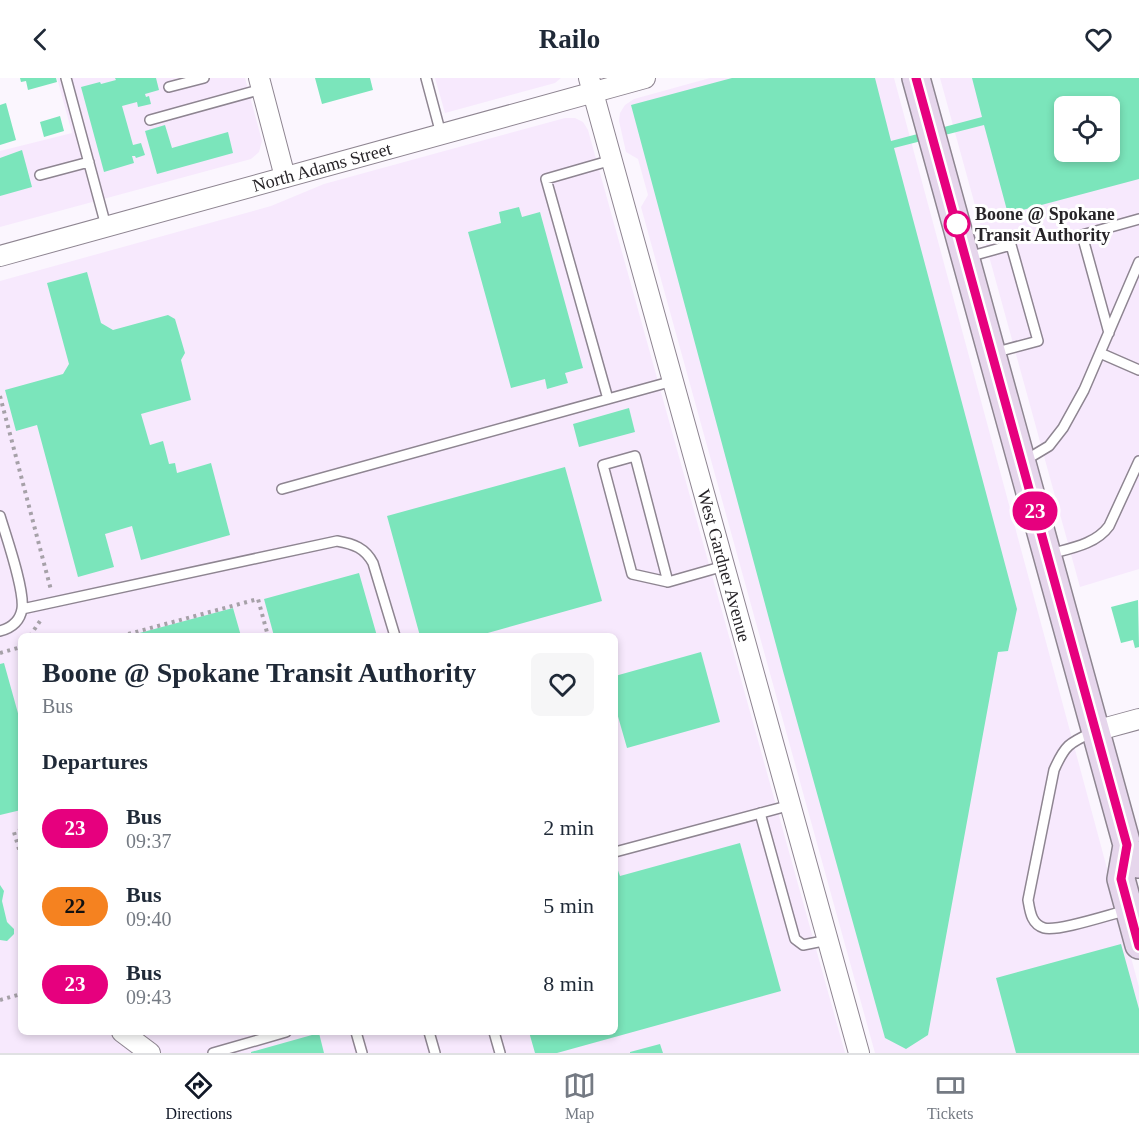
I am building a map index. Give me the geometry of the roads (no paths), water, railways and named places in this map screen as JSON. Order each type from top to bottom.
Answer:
[{"type":"main road","points":[[916,78],[1095,731],[1133,854],[1121,879],[1139,945]]},
{"type":"street","name":"North Adams Street","points":[[0,256],[441,134],[591,85],[645,78]]},
{"type":"street","points":[[261,84],[285,177]]},
{"type":"street","name":"West Gardner Avenue","points":[[591,85],[859,1053]]},
{"type":"street","points":[[1095,731],[1139,719]]},
{"type":"street","points":[[132,1035],[150,1053]]},
{"type":"lane","points":[[66,78],[106,226]]},
{"type":"lane","points":[[169,87],[204,78]]},
{"type":"lane","points":[[426,78],[441,134]]},
{"type":"lane","points":[[150,120],[261,84]]},
{"type":"lane","points":[[608,399],[546,179],[612,160]]},
{"type":"lane","points":[[40,175],[88,162]]},
{"type":"lane","points":[[1109,333],[1082,235],[1139,219]]},
{"type":"lane","points":[[966,258],[1011,245],[1038,341],[992,353]]},
{"type":"lane","points":[[1022,462],[1049,446],[1056,439],[1084,390],[1139,262]]},
{"type":"lane","points":[[1100,353],[1139,370]]},
{"type":"lane","points":[[282,489],[673,381]]},
{"type":"lane","points":[[668,582],[634,456],[603,465],[632,574],[668,582],[724,566]]},
{"type":"lane","points":[[1047,555],[1093,541],[1104,534],[1110,526],[1139,461]]},
{"type":"lane","points":[[0,516],[22,594],[22,609],[18,620],[0,631]]},
{"type":"lane","points":[[22,609],[337,541],[355,544],[368,553],[394,633]]},
{"type":"lane","points":[[1095,731],[1072,741],[1062,751],[1054,770],[1028,900],[1030,914],[1034,922],[1044,928],[1058,928],[1129,910]]},
{"type":"lane","points":[[618,851],[791,805]]},
{"type":"lane","points":[[760,813],[795,939],[803,945],[828,940]]},
{"type":"lane","points":[[213,1053],[276,1035]]},
{"type":"lane","points":[[357,1035],[362,1053]]},
{"type":"lane","points":[[430,1035],[435,1053]]},
{"type":"lane","points":[[495,1035],[500,1053]]},
{"type":"place","name":"Boone @ Spokane Transit Authority","points":[[957,224]]}]
